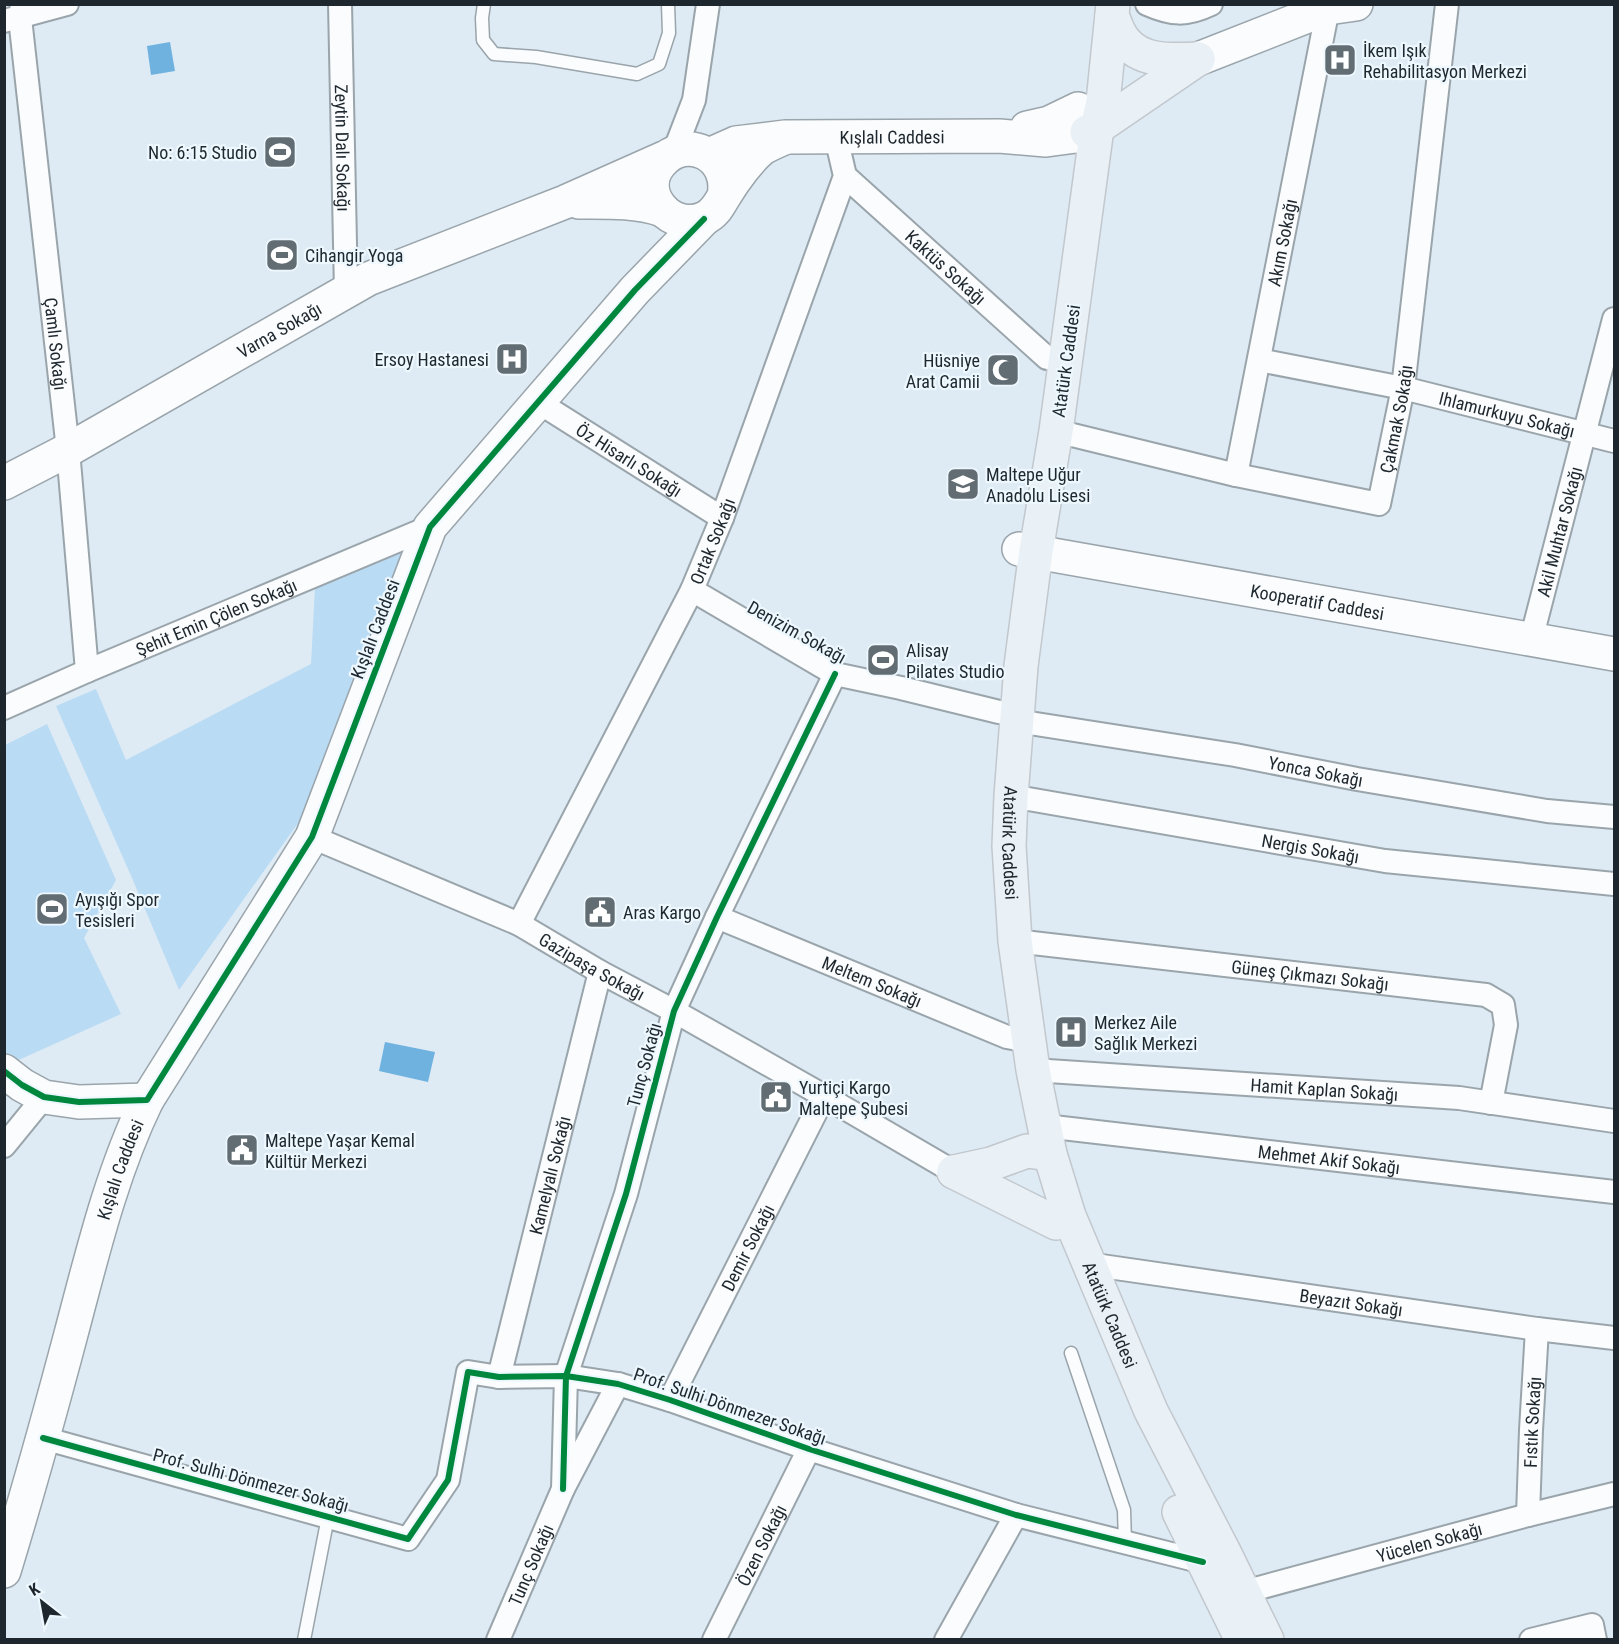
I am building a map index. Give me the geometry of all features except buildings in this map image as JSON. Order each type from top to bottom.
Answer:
[{"type":"main road","points":[[1105,8],[1124,40],[1138,52],[1160,60],[1198,59]]},
{"type":"main road","name":"Atatürk Caddesi","points":[[1105,8],[1089,119],[1047,358],[1008,717],[993,791],[992,888],[1040,1152],[1056,1223],[1123,1392],[1242,1640]]},
{"type":"main road","points":[[1089,119],[1198,59]]},
{"type":"main road","name":"Atatürk Caddesi","points":[[1027,550],[1056,431],[1089,119]]},
{"type":"main road","name":"Atatürk Caddesi","points":[[1008,717],[1011,796],[1009,846],[1022,1049]]},
{"type":"main road","points":[[954,1172],[1040,1152]]},
{"type":"main road","name":"Atatürk Caddesi","points":[[1040,1152],[1070,1216],[1151,1411],[1267,1640]]},
{"type":"main road","points":[[954,1172],[1056,1223]]},
{"type":"street","points":[[15,12],[67,4]]},
{"type":"street","name":"Zeytin Dalı Sokağı","points":[[340,4],[346,291]]},
{"type":"street","points":[[687,154],[708,4]]},
{"type":"street","points":[[1147,4],[1164,12],[1179,14],[1195,12],[1211,4]]},
{"type":"street","name":"Çakmak Sokağı","points":[[1056,431],[1236,475],[1379,504],[1403,388],[1447,4]]},
{"type":"street","points":[[1198,59],[1337,6]]},
{"type":"street","name":"Akım Sokağı","points":[[1236,475],[1258,360],[1337,6]]},
{"type":"street","name":"Çamlı Sokağı","points":[[15,12],[68,450],[87,671]]},
{"type":"street","name":"Kışlalı Caddesi","points":[[687,154],[736,143],[786,137],[999,136],[1046,140],[1089,119]]},
{"type":"street","name":"Kışlalı Caddesi","points":[[4,1571],[43,1438],[102,1216],[141,1113],[312,837],[430,527],[635,290],[714,208],[749,164],[763,149],[786,137]]},
{"type":"street","points":[[836,137],[845,176]]},
{"type":"street","points":[[565,202],[627,202],[647,205],[686,222],[714,208],[725,183],[719,164],[687,154],[657,167],[652,190],[655,201],[665,212]]},
{"type":"street","name":"Varna Sokağı","points":[[4,483],[68,450],[368,279],[687,154]]},
{"type":"street","name":"Kaktüs Sokağı","points":[[845,176],[1047,358]]},
{"type":"street","name":"Ortak Sokağı","points":[[519,924],[692,590],[722,518],[845,176]]},
{"type":"street","name":"Kışlalı Caddesi","points":[[635,290],[666,231],[665,212]]},
{"type":"street","name":"Akil Muhtar Sokağı","points":[[1531,640],[1614,318]]},
{"type":"street","name":"Ihlamurkuyu Sokağı","points":[[1258,360],[1403,388],[1614,441]]},
{"type":"street","name":"Öz Hisarlı Sokağı","points":[[538,402],[722,518]]},
{"type":"street","name":"Şehit Emin Çölen Sokağı","points":[[4,708],[430,527]]},
{"type":"street","name":"Kooperatif Caddesi","points":[[1027,550],[1614,654]]},
{"type":"street","name":"Denizim Sokağı","points":[[692,590],[835,674],[901,688],[1008,717]]},
{"type":"street","name":"Tunç Sokağı","points":[[563,1489],[566,1376],[626,1194],[674,1011],[835,674]]},
{"type":"street","name":"Yonca Sokağı","points":[[1008,717],[1547,811],[1614,817]]},
{"type":"street","name":"Nergis Sokağı","points":[[1011,796],[1385,861],[1614,884]]},
{"type":"street","name":"Gazipaşa Sokağı","points":[[312,837],[519,924],[954,1172]]},
{"type":"street","name":"Meltem Sokağı","points":[[717,917],[1022,1049]]},
{"type":"street","name":"Güneş Çıkmazı Sokağı","points":[[1015,940],[1486,995],[1503,1005],[1506,1025],[1491,1103]]},
{"type":"street","name":"Kamelyalı Sokağı","points":[[499,1377],[600,972]]},
{"type":"street","name":"Hamit Kaplan Sokağı","points":[[1022,1049],[1448,1097],[1614,1121]]},
{"type":"street","points":[[4,1071],[22,1085],[44,1097],[141,1113]]},
{"type":"street","name":"Demir Sokağı","points":[[670,1400],[824,1096]]},
{"type":"street","points":[[4,1146],[44,1097]]},
{"type":"street","name":"Mehmet Akif Sokağı","points":[[1040,1152],[1614,1192]]},
{"type":"street","name":"Beyazıt Sokağı","points":[[1088,1264],[1537,1329],[1614,1338]]},
{"type":"street","name":"Fıstık Sokağı","points":[[1528,1515],[1537,1329]]},
{"type":"street","name":"Prof. Sulhi Dönmezer Sokağı","points":[[43,1438],[408,1539],[448,1480],[468,1372],[499,1377],[566,1376],[618,1384],[670,1400],[809,1449],[1016,1515],[1203,1562]]},
{"type":"street","name":"Tunç Sokağı","points":[[498,1640],[563,1489],[618,1384]]},
{"type":"street","name":"Özen Sokağı","points":[[714,1640],[809,1449]]},
{"type":"street","name":"Yücelen Sokağı","points":[[1244,1592],[1614,1494]]},
{"type":"street","points":[[946,1640],[1016,1515]]},
{"type":"street","points":[[1531,1640],[1592,1625],[1595,1640]]},
{"type":"lane","points":[[484,4],[483,40],[494,54],[536,57],[637,74],[659,64],[669,33],[668,4]]},
{"type":"lane","points":[[1071,1353],[1124,1510],[1125,1542]]},
{"type":"lane","points":[[304,1640],[328,1517]]},
{"type":"shaded area","points":[[410,544],[301,819],[179,990],[56,706],[96,689],[126,760],[311,664],[315,587]]},
{"type":"shaded area","name":"Ayışığı Spor Tesisleri","points":[[47,724],[116,880],[84,938],[121,1014],[12,1063],[5,1055],[5,745]]},
{"type":"water","points":[[170,42],[175,71],[151,75],[147,46]]},
{"type":"water","points":[[385,1042],[435,1052],[428,1082],[379,1071]]},
{"type":"cycle path","points":[[4,1071],[22,1085],[44,1097],[79,1102],[147,1100],[312,837],[430,527],[635,290],[704,219]]},
{"type":"cycle path","points":[[563,1489],[566,1376],[626,1194],[674,1011],[835,674]]},
{"type":"cycle path","points":[[43,1438],[408,1539],[448,1480],[468,1372],[499,1377],[566,1376],[618,1384],[670,1400],[809,1449],[1016,1515],[1203,1562]]},
{"type":"place","name":"İkem Işık Rehabilitasyon Merkezi","points":[[1340,60]]},
{"type":"place","name":"No: 6:15 Studio","points":[[280,152]]},
{"type":"place","name":"Cihangir Yoga","points":[[282,255]]},
{"type":"place","name":"Ersoy Hastanesi","points":[[512,359]]},
{"type":"place","name":"Hüsniye Arat Camii","points":[[1003,370]]},
{"type":"place","name":"Maltepe Uğur Anadolu Lisesi","points":[[963,484]]},
{"type":"place","name":"Alisay Pilates Studio","points":[[883,660]]},
{"type":"place","name":"Ayışığı Spor Tesisleri","points":[[52,909]]},
{"type":"place","name":"Aras Kargo","points":[[600,912]]},
{"type":"place","name":"Merkez Aile Sağlık Merkezi","points":[[1071,1032]]},
{"type":"place","name":"Yurtiçi Kargo Maltepe Şubesi","points":[[776,1097]]},
{"type":"place","name":"Maltepe Yaşar Kemal Kültür Merkezi","points":[[242,1150]]}]
